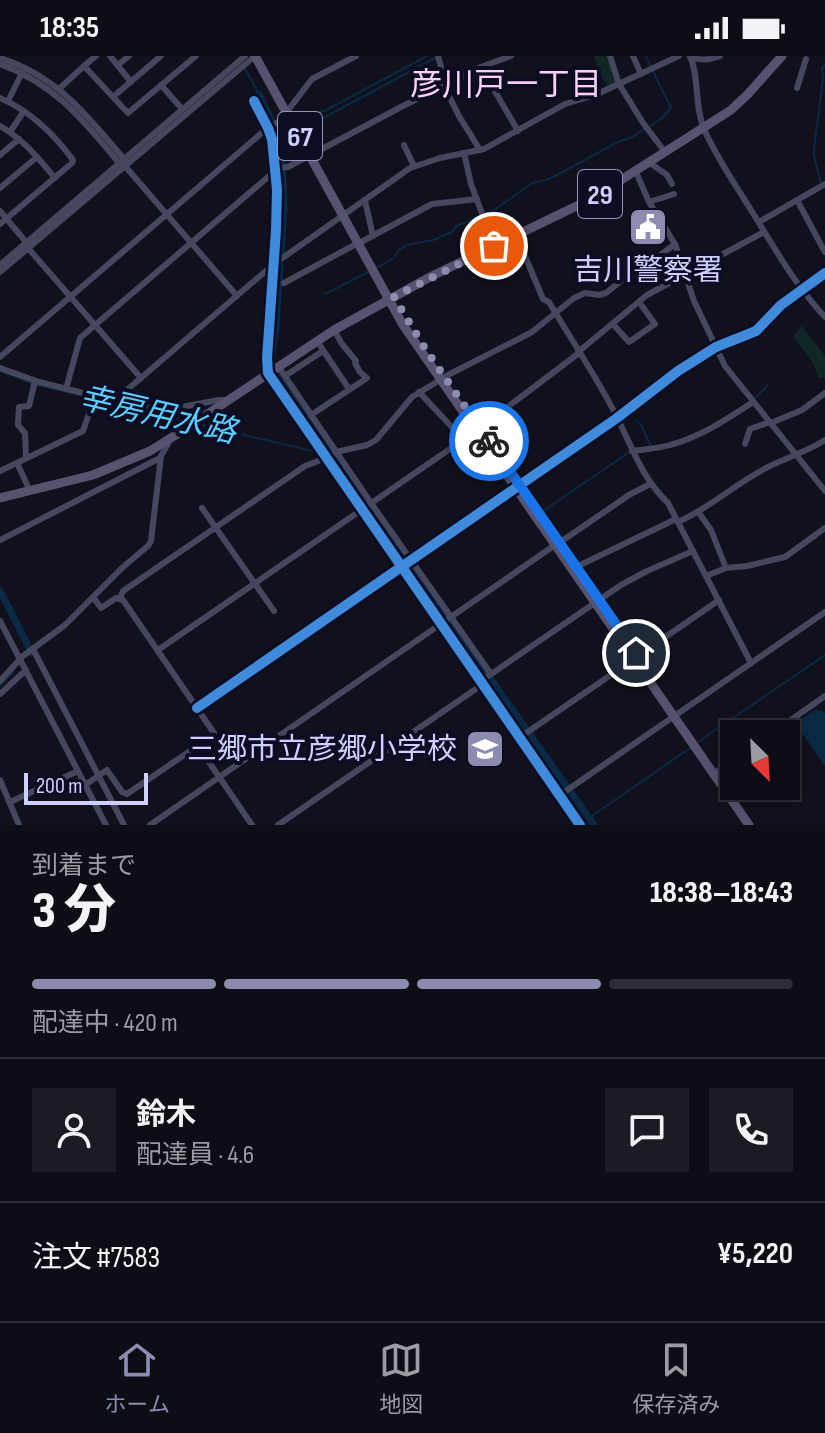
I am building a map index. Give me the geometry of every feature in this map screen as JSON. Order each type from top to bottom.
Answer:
[{"type":"main road","name":"67","points":[[255,56],[289,110]]},
{"type":"main road","name":"67","points":[[262,56],[391,299],[749,825]]},
{"type":"main road","name":"29","points":[[0,498],[93,475],[171,438],[334,330],[591,199],[636,172],[740,102],[782,56]]},
{"type":"main road","name":"67","points":[[557,544],[597,601]]},
{"type":"main road","name":"67","points":[[676,715],[756,825]]},
{"type":"street","points":[[59,89],[96,56]]},
{"type":"street","points":[[110,56],[131,82]]},
{"type":"street","points":[[118,65],[129,56]]},
{"type":"street","points":[[114,96],[161,56]]},
{"type":"street","points":[[84,66],[128,113],[196,56]]},
{"type":"street","points":[[0,272],[245,56]]},
{"type":"street","points":[[123,162],[255,56]]},
{"type":"street","points":[[0,357],[279,122],[312,79],[356,56]]},
{"type":"street","points":[[438,56],[445,86],[480,150]]},
{"type":"street","points":[[66,389],[80,338],[280,169],[481,67],[511,56]]},
{"type":"street","points":[[610,56],[619,84],[665,152]]},
{"type":"street","points":[[633,56],[641,74]]},
{"type":"street","points":[[114,401],[274,264],[414,166],[480,150],[565,104],[586,98],[679,56]]},
{"type":"street","points":[[690,56],[708,60],[720,56]]},
{"type":"street","points":[[690,56],[696,74],[703,128],[764,232],[802,290],[825,317]]},
{"type":"street","points":[[0,58],[27,68],[59,89],[79,107],[237,296]]},
{"type":"street","points":[[797,88],[806,59]]},
{"type":"street","points":[[0,64],[51,90],[123,162]]},
{"type":"street","points":[[481,67],[518,131]]},
{"type":"street","points":[[8,101],[22,73]]},
{"type":"street","points":[[161,85],[182,109]]},
{"type":"street","points":[[0,98],[24,111],[53,136],[73,160],[3,222]]},
{"type":"street","points":[[254,101],[270,127],[280,169],[268,373],[408,563],[565,792],[580,825]]},
{"type":"street","points":[[10,132],[24,111]]},
{"type":"street","points":[[0,126],[19,139],[55,178]]},
{"type":"street","points":[[0,155],[19,139]]},
{"type":"street","points":[[404,145],[414,166]]},
{"type":"street","points":[[464,153],[494,246]]},
{"type":"street","points":[[0,188],[37,157]]},
{"type":"street","points":[[650,163],[667,175],[672,184]]},
{"type":"street","points":[[636,172],[649,202],[675,244],[694,301],[725,366],[825,491]]},
{"type":"street","points":[[759,222],[825,184]]},
{"type":"street","points":[[649,202],[674,194]]},
{"type":"street","points":[[284,283],[432,204],[477,199]]},
{"type":"street","points":[[797,200],[825,252]]},
{"type":"street","points":[[365,201],[373,236]]},
{"type":"street","points":[[0,211],[3,222],[27,245],[141,378]]},
{"type":"street","points":[[158,650],[478,430],[647,295],[764,232]]},
{"type":"street","points":[[514,237],[543,299],[549,302],[617,418],[650,484],[668,503],[751,663]]},
{"type":"street","points":[[93,597],[101,608],[120,598],[123,591],[305,466],[376,440],[419,392],[532,332],[569,301],[585,293],[606,293],[675,244]]},
{"type":"street","points":[[0,265],[27,245]]},
{"type":"street","points":[[197,708],[617,418],[678,371],[716,347],[755,333],[781,305],[825,273]]},
{"type":"street","points":[[613,324],[629,342],[655,324],[639,302]]},
{"type":"street","points":[[311,415],[367,378],[334,330]]},
{"type":"street","points":[[317,341],[349,389]]},
{"type":"street","points":[[328,358],[345,347]]},
{"type":"street","points":[[285,376],[323,351]]},
{"type":"street","points":[[338,374],[355,363]]},
{"type":"street","points":[[278,366],[311,415],[331,455],[486,678]]},
{"type":"street","points":[[0,368],[35,383],[139,407],[176,408],[228,400]]},
{"type":"street","points":[[26,458],[25,433],[18,425],[19,407],[29,406],[35,383]]},
{"type":"street","points":[[419,392],[463,439]]},
{"type":"street","points":[[745,444],[750,429],[802,410],[825,393]]},
{"type":"street","points":[[0,471],[83,431],[94,399]]},
{"type":"street","points":[[632,451],[681,441],[711,428],[753,402]]},
{"type":"street","points":[[0,681],[22,657],[65,625],[123,567],[144,551],[151,541],[161,456],[171,438]]},
{"type":"street","points":[[576,567],[699,513],[768,467],[825,440]]},
{"type":"street","points":[[0,540],[161,456]]},
{"type":"street","points":[[17,463],[30,491]]},
{"type":"street","points":[[150,825],[557,544],[650,484]]},
{"type":"street","points":[[202,508],[274,611]]},
{"type":"street","points":[[699,513],[711,530],[726,568]]},
{"type":"street","points":[[706,576],[726,568],[785,557],[825,528]]},
{"type":"street","points":[[278,825],[597,601],[647,571],[693,551]]},
{"type":"street","points":[[88,784],[107,770],[127,794],[214,733],[120,598]]},
{"type":"street","points":[[525,734],[719,600]]},
{"type":"street","points":[[565,792],[825,612]]},
{"type":"street","points":[[0,621],[55,720],[106,825]]},
{"type":"street","points":[[33,649],[124,825]]},
{"type":"street","points":[[0,694],[26,670]]},
{"type":"street","points":[[791,720],[825,696]]},
{"type":"street","points":[[55,720],[66,713]]},
{"type":"street","points":[[198,746],[252,825]]},
{"type":"street","points":[[10,802],[78,771]]},
{"type":"street","points":[[0,780],[19,825]]},
{"type":"green space","points":[[594,56],[608,56],[616,82],[608,86]]},
{"type":"green space","points":[[802,326],[825,356],[825,379],[819,379],[813,363],[793,337]]},
{"type":"water","points":[[815,710],[825,714],[825,766],[800,730],[800,720]]},
{"type":"waterway","points":[[297,122],[330,108],[427,56]]},
{"type":"waterway","points":[[646,56],[650,65]]},
{"type":"waterway","points":[[297,127],[325,117],[437,57]]},
{"type":"waterway","points":[[821,183],[814,149],[822,68],[825,65]]},
{"type":"waterway","points":[[244,67],[259,94]]},
{"type":"waterway","points":[[650,126],[671,108],[653,71]]},
{"type":"waterway","points":[[259,94],[278,134],[282,164]]},
{"type":"waterway","points":[[278,134],[291,129]]},
{"type":"waterway","points":[[376,268],[394,258],[407,245],[433,240],[452,232],[457,226],[496,209],[532,183],[557,175],[644,129]]},
{"type":"waterway","points":[[281,253],[283,172]]},
{"type":"waterway","points":[[272,355],[280,266]]},
{"type":"waterway","points":[[325,294],[370,271]]},
{"type":"waterway","name":"幸房用水路","points":[[0,371],[32,383]]},
{"type":"waterway","points":[[277,377],[594,825]]},
{"type":"waterway","name":"幸房用水路","points":[[38,385],[133,408]]},
{"type":"waterway","points":[[753,400],[768,385]]},
{"type":"waterway","name":"幸房用水路","points":[[139,410],[187,421]]},
{"type":"waterway","points":[[637,421],[651,446]]},
{"type":"waterway","name":"幸房用水路","points":[[201,425],[317,452]]},
{"type":"waterway","points":[[543,511],[631,451]]},
{"type":"waterway","points":[[0,591],[32,653]]},
{"type":"waterway","points":[[698,742],[825,655]]},
{"type":"waterway","points":[[0,686],[14,671]]},
{"type":"waterway","points":[[589,818],[690,748]]},
{"type":"cycle path","points":[[254,101],[272,139],[277,190],[268,373],[580,825]]},
{"type":"cycle path","points":[[197,708],[617,418],[678,371],[716,347],[756,331],[781,305],[825,273]]},
{"type":"way so far","points":[[489,441],[426,350],[394,297],[494,246]]},
{"type":"place","name":"吉川警察署","points":[[648,227]]},
{"type":"place","name":"三郷市立彦郷小学校","points":[[485,749]]},
{"type":"district","name":"彦川戸一丁目","points":[[506,84]]},
{"type":"route","points":[[489,441],[636,653]]}]
